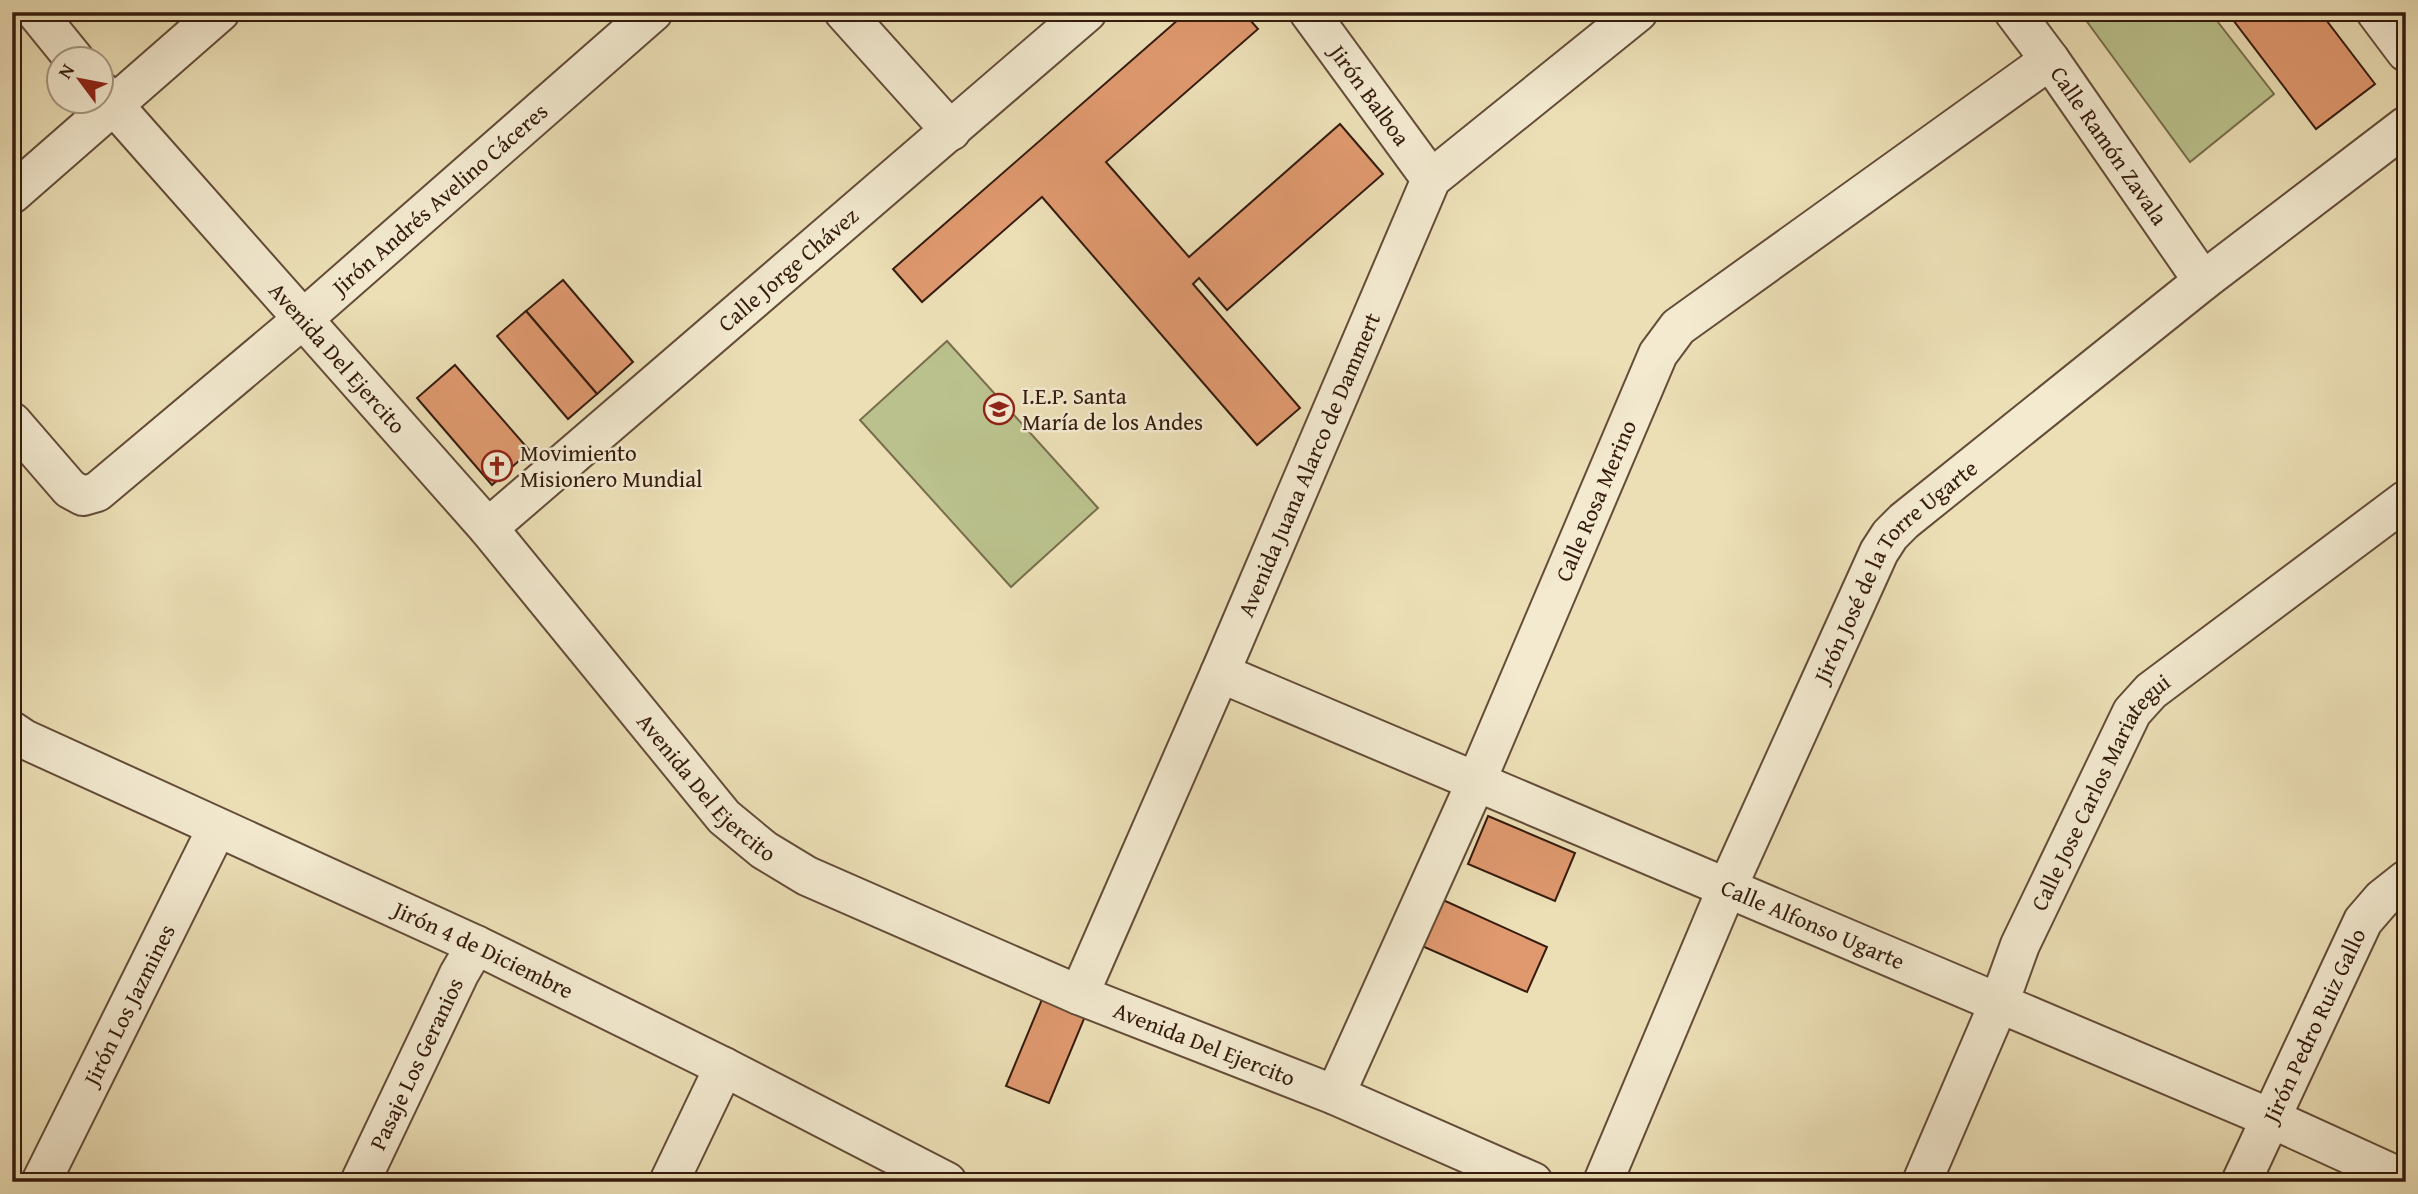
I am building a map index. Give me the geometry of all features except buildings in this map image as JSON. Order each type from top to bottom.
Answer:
[{"type":"street","points":[[36,12],[64,46]]},
{"type":"street","points":[[116,93],[220,12]]},
{"type":"street","name":"Jirón Andrés Avelino Cáceres","points":[[12,422],[69,489],[83,496],[97,492],[303,319],[653,12]]},
{"type":"street","points":[[844,12],[951,131]]},
{"type":"street","name":"Calle Jorge Chávez","points":[[488,528],[1087,12]]},
{"type":"street","name":"Jirón Balboa","points":[[1309,12],[1431,179]]},
{"type":"street","name":"Avenida Juana Alarco de Dammert","points":[[1079,995],[1431,179],[1638,12]]},
{"type":"street","name":"Calle Ramón Zavala","points":[[2014,12],[2203,281]]},
{"type":"street","points":[[2376,12],[2406,52]]},
{"type":"street","name":"Calle Rosa Merino","points":[[1335,1095],[1476,782],[1652,366],[1667,339],[1678,327],[2050,60]]},
{"type":"street","name":"Avenida Del Ejercito","points":[[116,108],[488,528],[724,817],[764,850],[807,876],[1079,995],[1335,1095],[1533,1182]]},
{"type":"street","points":[[12,194],[91,116]]},
{"type":"street","name":"Jirón José de la Torre Ugarte","points":[[1603,1182],[1727,888],[1879,552],[1890,535],[2203,281],[2406,126]]},
{"type":"street","name":"Calle Jose Carlos Mariategui","points":[[1922,1182],[1999,1003],[2020,946],[2132,712],[2141,700],[2406,500]]},
{"type":"street","name":"Calle Alfonso Ugarte","points":[[1220,673],[2270,1118],[2406,1180]]},
{"type":"street","name":"Jirón 4 de Diciembre","points":[[12,731],[24,739],[476,945],[724,1067],[947,1182]]},
{"type":"street","name":"Jirón Los Jazmines","points":[[41,1182],[217,828]]},
{"type":"street","name":"Jirón Pedro Ruiz Gallo","points":[[2241,1182],[2363,921],[2382,898],[2406,880]]},
{"type":"street","name":"Pasaje Los Geranios","points":[[360,1182],[459,974],[476,945]]},
{"type":"street","points":[[669,1182],[724,1067]]},
{"type":"green space","points":[[2093,12],[2210,12],[2274,94],[2190,162],[2085,19]]},
{"type":"green space","points":[[947,341],[1098,508],[1011,587],[860,420]]},
{"type":"place","name":"I.E.P. Santa María de los Andes","points":[[999,409]]},
{"type":"place","name":"Movimiento Misionero Mundial","points":[[497,466]]}]
